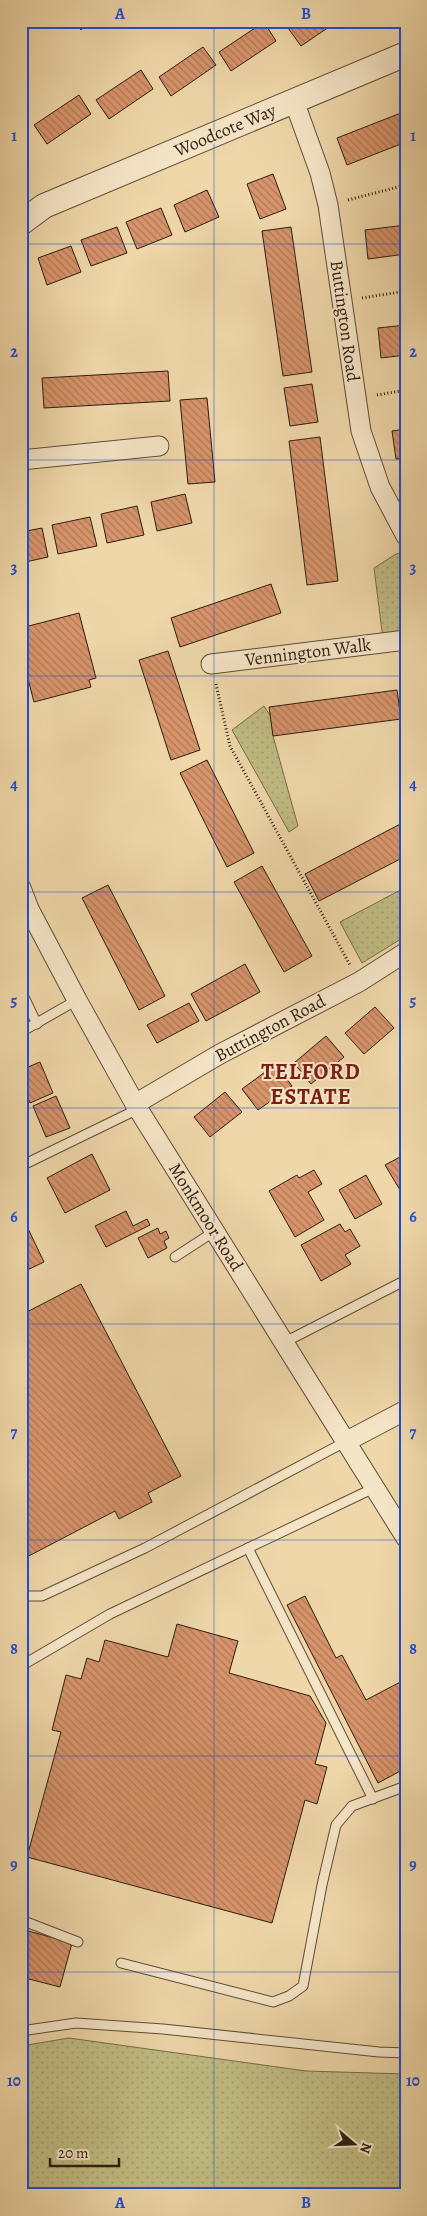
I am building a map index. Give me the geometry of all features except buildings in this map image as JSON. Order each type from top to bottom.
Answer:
[{"type":"street","name":"Woodcote Way","points":[[21,223],[44,206],[406,54]]},
{"type":"street","name":"Buttington Road","points":[[294,101],[320,173],[328,204],[357,399],[369,459],[380,487],[406,536]]},
{"type":"street","name":"Woodcote Way","points":[[21,209],[44,206]]},
{"type":"street","points":[[21,460],[159,446]]},
{"type":"street","name":"Vennington Walk","points":[[211,664],[406,640]]},
{"type":"street","name":"Monkmoor Road","points":[[21,888],[29,909],[77,1000],[137,1107],[347,1440],[374,1488],[406,1538]]},
{"type":"street","name":"Buttington Road","points":[[137,1107],[220,1054],[358,982],[406,952]]},
{"type":"street","points":[[347,1440],[406,1410]]},
{"type":"lane","points":[[21,991],[37,1024]]},
{"type":"lane","points":[[21,1032],[77,1000]]},
{"type":"lane","points":[[21,1166],[137,1107]]},
{"type":"lane","points":[[175,1257],[215,1231]]},
{"type":"lane","points":[[285,1342],[406,1280]]},
{"type":"lane","points":[[21,1596],[42,1596],[145,1548],[347,1440]]},
{"type":"lane","points":[[21,1666],[110,1614],[374,1488]]},
{"type":"lane","points":[[248,1548],[373,1799]]},
{"type":"lane","points":[[121,1963],[273,2002],[289,1996],[304,1986],[322,1885],[336,1825],[352,1806],[406,1786]]},
{"type":"lane","points":[[21,1920],[78,1942]]},
{"type":"lane","points":[[21,2031],[76,2023],[163,2029],[379,2052],[406,2053]]},
{"type":"path","points":[[328,204],[406,185]]},
{"type":"path","points":[[342,301],[406,291]]},
{"type":"path","points":[[357,399],[406,390]]},
{"type":"path","points":[[211,664],[230,746],[358,982]]},
{"type":"shaded area","points":[[402,553],[406,561],[406,633],[383,639],[374,568],[396,554]]},
{"type":"shaded area","points":[[264,706],[271,717],[273,736],[298,826],[289,832],[232,730]]},
{"type":"shaded area","points":[[406,887],[406,936],[362,963],[340,922]]},
{"type":"shaded area","points":[[69,2038],[306,2071],[406,2074],[406,2195],[21,2195],[21,2046]]},
{"type":"district","name":"TELFORD ESTATE","points":[[311,1084]]}]
